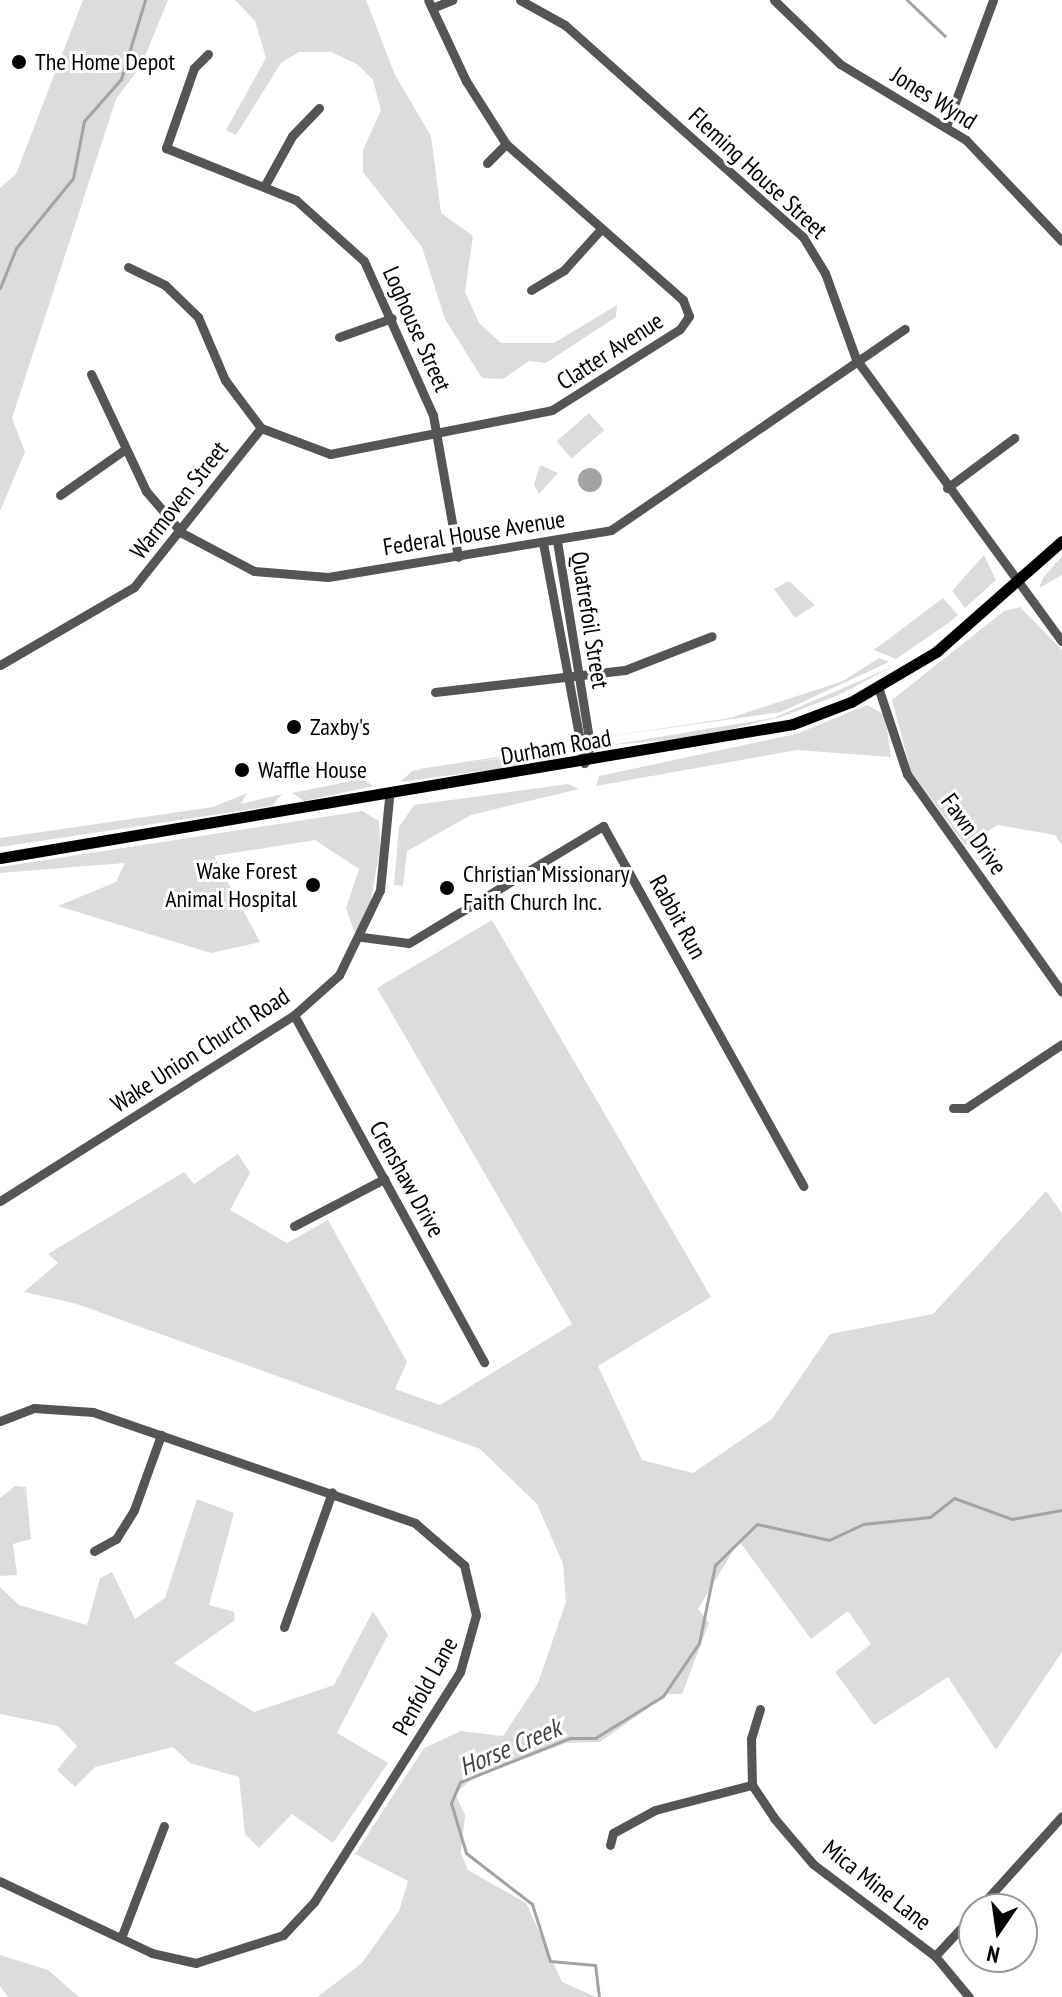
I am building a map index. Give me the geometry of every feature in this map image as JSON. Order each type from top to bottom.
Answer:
[{"type":"main road","name":"Durham Road","points":[[0,858],[389,798],[761,733],[878,687],[936,652],[1062,541]]},
{"type":"street","points":[[430,4],[452,0]]},
{"type":"street","name":"Fleming House Street","points":[[520,0],[565,25],[803,237],[825,273],[856,359],[947,488],[1062,641]]},
{"type":"street","name":"Jones Wynd","points":[[774,0],[840,64],[947,124],[994,164],[1062,241]]},
{"type":"street","points":[[947,124],[993,0]]},
{"type":"street","name":"Clatter Avenue","points":[[261,428],[330,454],[439,436],[566,404],[685,323],[683,300],[506,144],[430,4]]},
{"type":"street","name":"Loghouse Street","points":[[208,54],[194,68],[166,148],[265,185],[343,235],[375,279],[439,436],[458,557]]},
{"type":"street","points":[[265,185],[292,136],[319,108]]},
{"type":"street","points":[[487,163],[506,144]]},
{"type":"street","points":[[531,290],[564,270],[601,229]]},
{"type":"street","points":[[128,267],[165,285],[198,317],[225,380],[261,428]]},
{"type":"street","points":[[339,337],[392,318]]},
{"type":"street","name":"Federal House Avenue","points":[[91,374],[124,450],[182,533],[254,571],[292,578],[458,557],[611,530],[643,513],[856,359],[905,329]]},
{"type":"street","name":"Warmoven Street","points":[[0,665],[134,587],[182,533],[261,428]]},
{"type":"street","points":[[947,488],[1014,438]]},
{"type":"street","points":[[60,495],[124,450]]},
{"type":"street","name":"Quatrefoil Street","points":[[557,541],[590,745],[585,765]]},
{"type":"street","name":"Quatrefoil Street","points":[[543,543],[564,680],[585,765]]},
{"type":"street","points":[[435,692],[564,680],[625,670],[712,636]]},
{"type":"street","name":"Fawn Drive","points":[[878,687],[907,774],[1062,992]]},
{"type":"street","name":"Wake Union Church Road","points":[[0,1201],[294,1015],[339,975],[362,937],[385,865],[389,798]]},
{"type":"street","name":"Rabbit Run","points":[[362,937],[409,943],[603,826],[803,1186]]},
{"type":"street","name":"Crenshaw Drive","points":[[294,1015],[484,1362]]},
{"type":"street","points":[[953,1108],[966,1108],[1062,1044]]},
{"type":"street","points":[[294,1226],[384,1179]]},
{"type":"street","name":"Penfold Lane","points":[[0,1421],[67,1407],[161,1435],[415,1523],[453,1551],[476,1608],[464,1666],[314,1902],[283,1935],[196,1963],[121,1938],[0,1881]]},
{"type":"street","points":[[94,1551],[116,1539],[134,1510],[161,1435]]},
{"type":"street","points":[[284,1627],[332,1492]]},
{"type":"street","points":[[610,1845],[613,1833],[655,1810],[752,1785],[751,1739],[760,1709]]},
{"type":"street","name":"Mica Mine Lane","points":[[752,1785],[813,1864],[935,1956],[969,1997]]},
{"type":"street","points":[[992,1893],[1062,1816]]},
{"type":"street","points":[[121,1938],[164,1826]]},
{"type":"street","points":[[935,1956],[958,1931]]},
{"type":"shaded area","points":[[83,0],[168,0],[141,66],[116,99],[12,418],[25,452],[0,511],[0,188],[16,174]]},
{"type":"shaded area","points":[[235,0],[366,0],[395,75],[431,136],[441,213],[473,236],[465,292],[479,323],[501,343],[554,343],[617,305],[616,317],[546,363],[529,361],[503,379],[482,378],[445,319],[422,247],[363,172],[363,150],[381,110],[373,80],[357,64],[331,52],[299,52],[281,63],[236,135],[226,130],[266,58],[255,21]]},
{"type":"shaded area","points":[[589,413],[604,430],[572,459],[557,441]]},
{"type":"shaded area","points":[[540,465],[558,473],[539,494],[534,484]]},
{"type":"shaded area","points":[[590,468],[599,471],[602,480],[599,489],[590,492],[581,489],[578,480],[581,471]]},
{"type":"shaded area","points":[[984,555],[996,580],[965,608],[952,591]]},
{"type":"shaded area","points":[[1062,556],[1062,575],[1039,588],[1043,578]]},
{"type":"shaded area","points":[[789,581],[815,605],[795,618],[774,589]]},
{"type":"shaded area","points":[[943,598],[958,615],[947,624],[896,659],[874,650]]},
{"type":"shaded area","points":[[1020,607],[1062,650],[1062,845],[1055,835],[998,825],[965,845],[911,771],[892,700],[1004,611]]},
{"type":"shaded area","points":[[879,658],[889,662],[781,712],[598,738],[730,718],[843,681]]},
{"type":"shaded area","points":[[892,667],[839,695],[781,717],[679,739],[611,745],[773,718]]},
{"type":"shaded area","points":[[867,705],[885,715],[891,757],[797,750],[596,786],[599,776],[796,734]]},
{"type":"shaded area","points":[[561,747],[425,771],[419,769]]},
{"type":"shaded area","points":[[569,749],[548,762],[400,782],[412,771]]},
{"type":"shaded area","points":[[361,779],[374,786],[304,801],[292,793]]},
{"type":"shaded area","points":[[568,784],[579,789],[471,815],[407,851],[403,886],[394,885],[399,827],[414,805]]},
{"type":"shaded area","points":[[247,793],[241,804],[282,794],[272,806],[0,847],[0,838],[213,807]]},
{"type":"shaded area","points":[[362,811],[379,821],[380,849],[369,910],[355,933],[346,908],[359,869],[315,840],[214,856],[260,942],[211,953],[58,906],[116,882],[125,863],[0,873],[0,867]]},
{"type":"shaded area","points":[[492,920],[711,1297],[598,1366],[642,1460],[693,1473],[772,1419],[830,1334],[933,1314],[1046,1191],[1062,1213],[1062,1652],[996,1750],[948,1677],[874,1725],[835,1672],[871,1644],[848,1611],[811,1639],[739,1541],[698,1609],[709,1623],[682,1694],[668,1694],[600,1742],[566,1743],[472,1779],[455,1794],[465,1815],[461,1853],[468,1870],[526,1903],[562,1982],[596,1997],[317,1997],[362,1963],[399,1911],[408,1881],[355,1854],[424,1748],[461,1731],[503,1736],[538,1683],[566,1602],[563,1564],[537,1504],[480,1449],[77,1304],[24,1292],[58,1263],[48,1254],[184,1172],[194,1184],[238,1154],[250,1173],[230,1210],[287,1243],[328,1220],[407,1362],[395,1389],[440,1405],[572,1324],[377,988]]},
{"type":"shaded area","points":[[15,1486],[26,1487],[31,1539],[13,1544],[17,1575],[0,1576],[0,1498]]},
{"type":"shaded area","points":[[197,1499],[234,1513],[209,1605],[234,1612],[235,1620],[174,1663],[254,1712],[334,1685],[373,1611],[388,1635],[337,1733],[388,1763],[333,1843],[292,1814],[259,1848],[245,1834],[239,1777],[190,1763],[173,1747],[95,1767],[75,1787],[57,1770],[77,1746],[58,1726],[0,1714],[0,1587],[19,1605],[87,1625],[100,1578],[112,1572],[135,1619],[165,1598]]},
{"type":"shaded area","points":[[0,1955],[48,1970],[79,1997],[8,1997],[0,1986]]},
{"type":"waterway","points":[[0,288],[16,248],[73,178],[84,121],[121,79],[145,0]]},
{"type":"waterway","points":[[907,0],[945,36]]},
{"type":"waterway","name":"Horse Creek","points":[[599,1997],[595,1965],[550,1961],[532,1904],[466,1853],[451,1803],[460,1782],[570,1738],[595,1738],[663,1696],[699,1643],[715,1565],[757,1524],[829,1540],[863,1524],[930,1517],[954,1498],[1012,1519],[1062,1510]]},
{"type":"place","name":"The Home Depot","points":[[19,62]]},
{"type":"place","name":"Zaxby's","points":[[294,727]]},
{"type":"place","name":"Waffle House","points":[[242,770]]},
{"type":"place","name":"Wake Forest Animal Hospital","points":[[313,885]]},
{"type":"place","name":"Christian Missionary Faith Church Inc.","points":[[447,888]]}]
